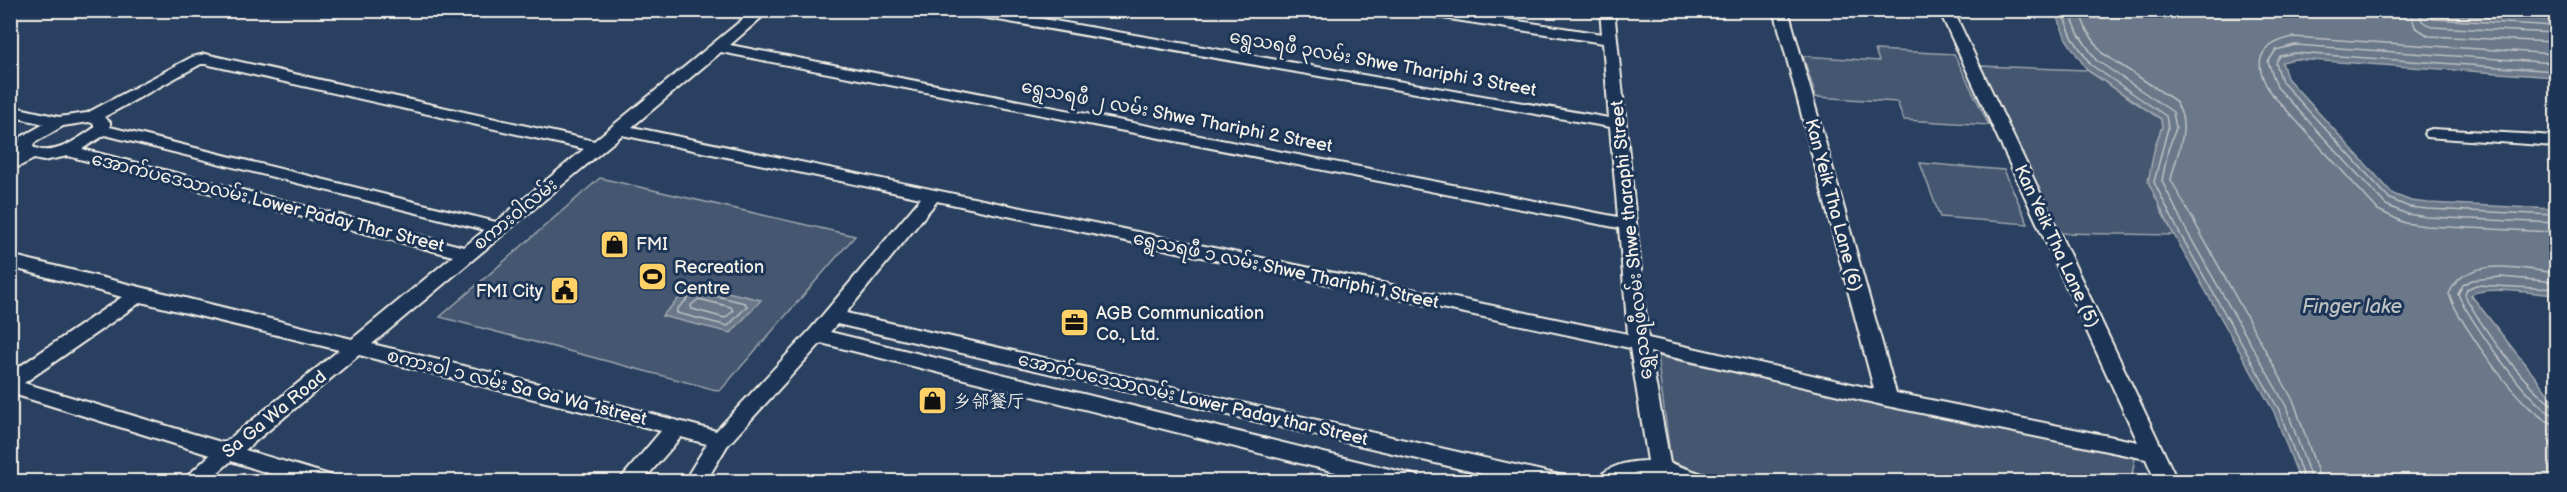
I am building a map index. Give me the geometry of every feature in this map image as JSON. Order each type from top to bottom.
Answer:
[{"type":"street","name":"စကား၀ါလမ်း","points":[[357,347],[763,10]]},
{"type":"street","name":"ရွေသရဖီ ၃လမ်း Shwe Thariphi 3 Street","points":[[964,10],[1618,124]]},
{"type":"street","points":[[1417,10],[1610,40]]},
{"type":"street","name":"ရွှေသရဖီလမ်း Shwe tharaphi Street","points":[[1607,10],[1639,343],[1660,469]]},
{"type":"street","name":"Kan Yeik Tha Lane (6)","points":[[1781,10],[1887,399]]},
{"type":"street","name":"Kan Yeik Tha Lane (5)","points":[[1946,10],[2167,482]]},
{"type":"street","name":"ရွေသရဖီ ၂ လမ်း Shwe Thariphi 2 Street","points":[[718,47],[1628,224]]},
{"type":"street","points":[[10,136],[48,155],[69,151],[96,124],[197,60],[205,59],[597,147]]},
{"type":"street","points":[[10,111],[59,122],[96,124]]},
{"type":"street","points":[[10,166],[59,122]]},
{"type":"street","name":"အောက်ပဒေသာလမ်း Lower Paday Thar Street","points":[[96,124],[499,228]]},
{"type":"street","name":"ရွေသရဖီ ၁ လမ်း Shwe Thariphi 1 Street","points":[[618,129],[1639,343],[1887,399],[2154,453]]},
{"type":"street","points":[[2432,134],[2556,141]]},
{"type":"street","name":"အောက်ပဒေသာလမ်း Lower Paday Thar Street","points":[[69,151],[467,254]]},
{"type":"street","points":[[704,482],[700,473],[720,440],[817,335],[932,196]]},
{"type":"street","name":"စကားဝါ ၁ လမ်း Sa Ga Wa 1street","points":[[10,261],[136,296],[357,347],[720,440]]},
{"type":"street","points":[[10,384],[136,296]]},
{"type":"street","name":"အောက်ပဒေသာလမ်း Lower Paday thar Street","points":[[832,316],[1555,482]]},
{"type":"street","name":"အောက်ပဒေသာလမ်း Lower Paday thar Street","points":[[817,335],[1410,482]]},
{"type":"street","name":"Sa Ga Wa Road","points":[[192,482],[357,347]]},
{"type":"street","points":[[10,384],[325,482]]},
{"type":"street","points":[[629,482],[677,428]]},
{"type":"street","points":[[1606,482],[1634,470],[1660,469],[1700,482]]},
{"type":"shaded area","points":[[1875,50],[1954,54],[1989,125],[1904,120],[1897,102],[1816,97],[1803,56],[1879,61]]},
{"type":"shaded area","points":[[1980,66],[2087,70],[2161,119],[2162,127],[2155,146],[2160,209],[2174,235],[2058,233]]},
{"type":"shaded area","points":[[1920,163],[2004,170],[2028,224],[1940,217]]},
{"type":"shaded area","name":"Recreation Centre","points":[[600,178],[855,236],[720,391],[440,317]]},
{"type":"shaded area","points":[[1657,356],[2135,458],[2131,481],[1721,481],[1671,461]]},
{"type":"water","name":"Finger lake","points":[[2055,11],[2376,11],[2556,20],[2556,77],[2295,59],[2282,62],[2287,78],[2393,194],[2411,201],[2428,203],[2556,209],[2556,295],[2498,290],[2477,292],[2471,295],[2556,404],[2556,481],[2300,481],[2274,412],[2174,235],[2148,182],[2155,146],[2162,127],[2161,119],[2087,70],[2066,39]]},
{"type":"water","points":[[693,284],[761,300],[731,333],[662,316]]},
{"type":"place","name":"FMI","points":[[615,244]]},
{"type":"place","name":"Recreation Centre","points":[[653,277]]},
{"type":"place","name":"FMI City","points":[[564,291]]},
{"type":"place","name":"AGB Communication Co., Ltd.","points":[[1075,323]]},
{"type":"place","name":"乡邻餐厅","points":[[932,401]]}]
